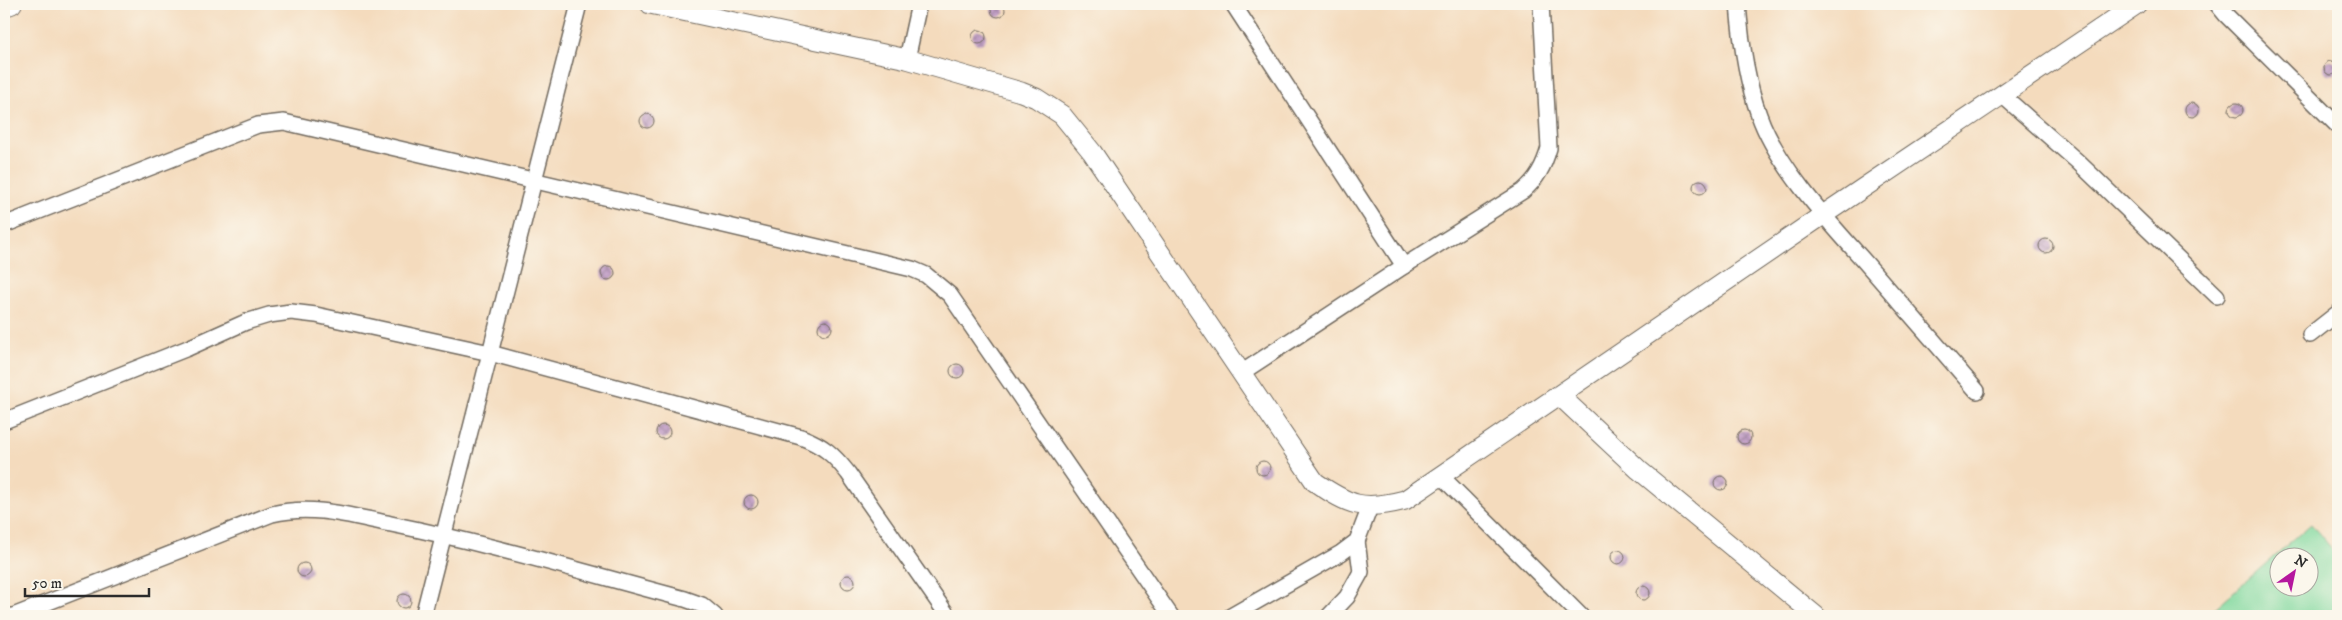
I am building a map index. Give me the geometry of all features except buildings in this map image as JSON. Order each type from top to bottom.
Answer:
[{"type":"street","points":[[4,7],[12,4]]},
{"type":"street","points":[[422,616],[579,4]]},
{"type":"street","points":[[650,4],[907,59],[1021,92],[1036,98],[1062,115],[1092,152],[1315,482],[1335,496],[1352,504],[1370,507],[1405,500],[2137,4]]},
{"type":"street","points":[[907,59],[919,4]]},
{"type":"street","points":[[1233,4],[1404,266]]},
{"type":"street","points":[[1241,373],[1404,266],[1523,191],[1533,182],[1549,148],[1541,4]]},
{"type":"street","points":[[1738,4],[1742,46],[1760,117],[1776,150],[1823,215],[1977,391]]},
{"type":"street","points":[[2216,4],[2338,126]]},
{"type":"street","points":[[2002,95],[2078,161],[2217,296]]},
{"type":"street","points":[[4,225],[258,124],[284,122],[902,266],[926,275],[950,295],[1171,616]]},
{"type":"street","points":[[4,422],[269,315],[291,312],[316,315],[490,353],[821,444],[834,455],[848,473],[948,616]]},
{"type":"street","points":[[2310,335],[2338,313]]},
{"type":"street","points":[[1560,396],[1639,470],[1816,616]]},
{"type":"street","points":[[1441,476],[1581,616]]},
{"type":"street","points":[[1329,616],[1347,597],[1361,572],[1357,541],[1370,507]]},
{"type":"street","points":[[12,616],[272,514],[291,509],[315,509],[443,535],[685,598],[702,605],[715,616]]},
{"type":"street","points":[[1232,616],[1341,553],[1357,541]]},
{"type":"green space","points":[[2311,524],[2338,556],[2338,616],[2206,616],[2270,560],[2270,598],[2320,598],[2320,548],[2284,548]]}]
